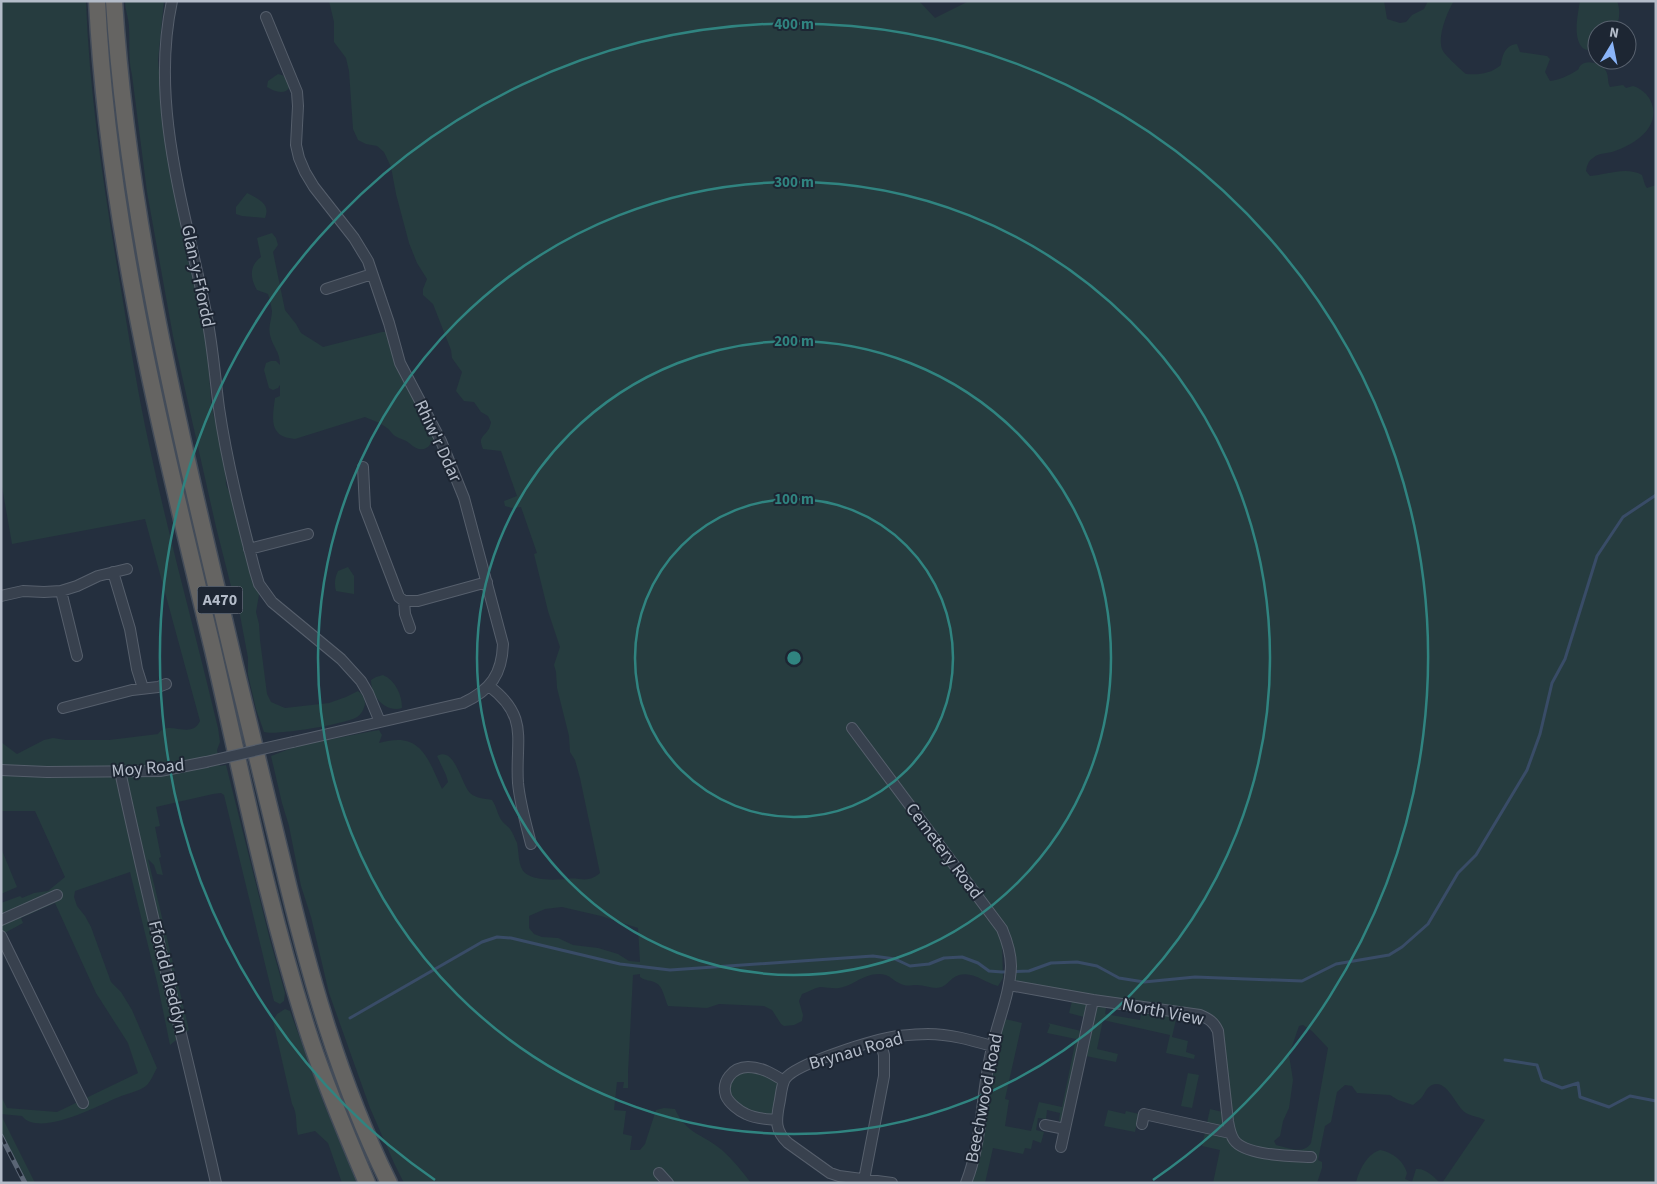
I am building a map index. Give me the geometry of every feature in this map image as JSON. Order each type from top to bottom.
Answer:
[{"type":"highway","name":"A470","points":[[97,1],[110,148],[122,236],[167,455],[258,847],[291,972],[327,1086],[368,1183]]},
{"type":"highway","name":"A470","points":[[114,1],[122,102],[144,250],[186,454],[245,710],[309,970],[341,1070],[389,1183]]},
{"type":"street","name":"Glan-y-Ffordd","points":[[172,1],[166,33],[164,71],[170,140],[210,333],[219,409],[226,444],[249,549],[259,584],[265,595],[272,602],[353,671],[368,694],[380,722]]},
{"type":"street","name":"Rhiw'r Ddar","points":[[266,17],[297,92],[296,145],[299,158],[314,187],[362,250],[389,323],[400,362],[441,441],[464,498],[503,644],[500,666],[495,678],[478,695],[463,702],[293,742]]},
{"type":"street","points":[[326,290],[372,274]]},
{"type":"street","points":[[363,467],[366,508],[396,592],[404,602],[405,614],[410,628]]},
{"type":"street","points":[[249,549],[308,534]]},
{"type":"street","points":[[1,596],[24,591],[44,592],[61,590],[77,586],[98,576],[127,569]]},
{"type":"street","points":[[113,572],[130,629],[137,669],[143,688]]},
{"type":"street","points":[[404,602],[418,601],[487,582]]},
{"type":"street","points":[[61,590],[77,656]]},
{"type":"street","points":[[63,708],[122,692],[158,687],[166,684]]},
{"type":"street","points":[[489,686],[508,702],[517,723],[519,746],[518,782],[531,844]]},
{"type":"street","name":"Cemetery Road","points":[[852,728],[1002,929],[1010,950],[1009,985]]},
{"type":"street","name":"Moy Road","points":[[6,771],[160,770],[206,762],[293,742]]},
{"type":"street","name":"Ffordd Bleddyn","points":[[120,771],[139,861],[194,1083],[216,1183]]},
{"type":"street","points":[[1,920],[57,895]]},
{"type":"street","points":[[1,936],[83,1103]]},
{"type":"street","name":"North View","points":[[1009,985],[1093,1000],[1178,1012],[1209,1019],[1215,1024],[1218,1031],[1230,1132]]},
{"type":"street","name":"Beechwood Road","points":[[966,1183],[974,1160],[992,1046],[1009,985]]},
{"type":"street","points":[[1061,1147],[1093,1000]]},
{"type":"street","points":[[1178,1012],[1180,1000]]},
{"type":"street","name":"Brynau Road","points":[[784,1081],[790,1074],[809,1063],[897,1036],[927,1034],[959,1037],[992,1046]]},
{"type":"street","points":[[864,1180],[884,1076],[884,1055],[880,1041]]},
{"type":"street","points":[[776,1120],[758,1119],[745,1114],[733,1105],[726,1096],[726,1085],[729,1076],[736,1069],[746,1067],[759,1068],[770,1072],[784,1081],[776,1120],[777,1128],[788,1143],[823,1168],[839,1176],[892,1183]]},
{"type":"street","points":[[1142,1124],[1144,1114],[1230,1132],[1234,1141],[1241,1147],[1249,1150],[1311,1157]]},
{"type":"street","points":[[1045,1125],[1065,1129]]},
{"type":"street","points":[[659,1173],[668,1183]]},
{"type":"green space","points":[[1,1],[86,1],[93,99],[101,164],[145,425],[166,519],[218,728],[220,742],[217,750],[220,766],[226,765],[285,993],[284,1001],[280,1004],[274,1001],[224,795],[221,793],[213,794],[156,807],[160,826],[155,827],[163,875],[157,874],[154,865],[148,859],[189,1030],[170,1045],[158,986],[130,872],[75,891],[74,897],[77,906],[91,927],[111,982],[121,992],[132,1010],[157,1068],[142,1089],[69,1118],[42,1123],[30,1122],[22,1116],[1,1114],[1,1096],[7,1108],[57,1112],[138,1073],[128,1043],[96,993],[55,903],[21,918],[23,923],[1,935],[1,903],[20,896],[22,898],[34,893],[48,891],[65,877],[35,811],[1,811],[1,742],[17,754],[44,740],[53,738],[66,740],[109,740],[158,734],[168,728],[191,729],[196,727],[200,721],[145,519],[12,544],[1,481]]},
{"type":"green space","points":[[125,1],[164,1],[158,60],[163,118],[187,258],[205,323],[211,400],[225,457],[226,485],[232,498],[241,535],[260,589],[256,612],[267,694],[271,702],[285,708],[329,703],[358,691],[364,698],[365,706],[360,715],[350,720],[310,729],[270,733],[264,732],[256,709],[248,675],[248,658],[240,607],[233,594],[216,527],[173,336],[147,192],[130,63],[129,25]]},
{"type":"green space","points":[[329,1],[919,1],[935,18],[969,1],[1384,1],[1387,19],[1400,23],[1406,22],[1412,15],[1424,9],[1428,1],[1454,1],[1443,26],[1441,46],[1446,55],[1466,74],[1484,73],[1497,68],[1501,65],[1503,55],[1507,49],[1517,44],[1520,52],[1547,56],[1550,59],[1545,72],[1550,81],[1567,76],[1587,62],[1587,70],[1605,70],[1610,87],[1623,85],[1626,88],[1633,86],[1643,91],[1653,108],[1653,116],[1647,130],[1629,145],[1591,159],[1586,171],[1590,176],[1623,171],[1636,172],[1642,175],[1647,188],[1656,185],[1656,1183],[1442,1183],[1485,1120],[1462,1110],[1447,1089],[1437,1084],[1429,1087],[1413,1105],[1390,1095],[1357,1093],[1352,1086],[1345,1085],[1337,1092],[1331,1122],[1325,1126],[1318,1160],[1322,1162],[1322,1168],[1317,1183],[1213,1183],[1220,1150],[1202,1146],[1210,1109],[1227,1113],[1220,1041],[1209,1019],[1177,1015],[1172,1037],[1188,1041],[1186,1052],[1195,1055],[1194,1059],[1166,1053],[1170,1035],[1103,1020],[1097,1049],[1118,1054],[1116,1062],[1081,1055],[1066,1123],[1059,1121],[1060,1113],[1047,1110],[1046,1119],[1038,1118],[1036,1130],[1044,1132],[1041,1143],[1033,1140],[1031,1149],[1025,1148],[1023,1154],[993,1148],[985,1183],[966,1183],[1001,1018],[1022,1023],[1005,1099],[1009,1100],[1005,1126],[1031,1131],[1039,1102],[1062,1107],[1076,1039],[1047,1033],[1050,1025],[1048,1023],[1081,1031],[1084,1017],[1069,1013],[1073,997],[1009,985],[1011,966],[1002,943],[1003,978],[998,986],[975,976],[964,974],[953,978],[940,988],[920,985],[908,986],[886,975],[872,975],[845,987],[820,987],[802,994],[799,1001],[803,1015],[802,1021],[794,1025],[784,1026],[772,1010],[764,1006],[719,1004],[707,1008],[668,1006],[658,985],[640,977],[640,974],[633,975],[628,1088],[623,1088],[624,1082],[617,1082],[614,1110],[626,1111],[623,1134],[632,1136],[630,1150],[640,1150],[645,1144],[656,1110],[664,1108],[675,1109],[684,1124],[722,1150],[751,1183],[668,1183],[659,1174],[657,1183],[404,1183],[370,1108],[329,993],[311,917],[301,886],[289,826],[271,756],[297,746],[379,730],[382,735],[379,743],[393,740],[404,741],[413,744],[421,750],[427,757],[442,789],[448,782],[437,756],[443,754],[448,756],[457,767],[470,793],[492,800],[500,818],[514,836],[520,863],[525,873],[529,876],[551,880],[588,879],[600,873],[580,778],[575,760],[570,752],[569,736],[557,688],[554,665],[560,647],[548,611],[534,554],[537,553],[521,507],[512,508],[505,506],[504,501],[517,496],[501,451],[483,449],[482,438],[489,429],[491,422],[488,416],[481,412],[474,402],[464,401],[456,391],[462,372],[452,358],[451,350],[433,304],[423,295],[427,279],[417,263],[409,243],[391,167],[384,152],[377,146],[358,140],[353,129],[349,71],[346,58],[334,42],[334,22]],"holes":[[[562,907],[601,916],[638,928],[640,962],[629,961],[618,954],[598,948],[573,945],[558,938],[542,937],[534,934],[529,928],[529,916],[545,909]],[[1107,1002],[1142,1007],[1140,1020],[1105,1014]],[[1303,1025],[1312,1031],[1328,1048],[1311,1143],[1308,1147],[1300,1150],[1276,1145],[1274,1141],[1280,1136],[1283,1121],[1289,1108],[1293,1080],[1289,1055],[1299,1026]]]},
{"type":"green space","points":[[1580,1],[1617,1],[1618,20],[1587,20],[1587,50],[1581,46],[1577,36]]},
{"type":"green space","points":[[278,74],[288,79],[290,87],[288,90],[282,92],[267,87],[268,81]]},
{"type":"green space","points":[[247,193],[265,205],[265,218],[236,214],[236,207]]},
{"type":"green space","points":[[272,233],[278,245],[273,252],[285,310],[301,333],[323,347],[382,332],[392,332],[400,362],[436,432],[429,446],[423,449],[414,447],[395,436],[382,425],[365,417],[295,439],[287,438],[276,431],[273,413],[275,398],[280,396],[280,385],[273,390],[269,388],[264,370],[266,363],[276,361],[280,365],[280,360],[270,335],[269,328],[272,311],[269,296],[257,290],[252,277],[254,264],[261,257],[257,238]]},
{"type":"green space","points":[[348,567],[354,576],[354,594],[336,591],[335,588],[338,571]]},
{"type":"green space","points":[[383,675],[395,685],[401,698],[402,708],[396,709],[385,706],[373,692],[371,680]]},
{"type":"green space","points":[[1,848],[17,887],[1,894]]},
{"type":"green space","points":[[285,1009],[290,1011],[324,1104],[357,1183],[342,1183],[328,1143],[315,1131],[298,1135],[295,1111],[273,1021],[277,1014]]},
{"type":"green space","points":[[746,1067],[784,1081],[777,1120],[758,1119],[726,1096],[729,1076]]},
{"type":"green space","points":[[1188,1073],[1199,1075],[1192,1108],[1181,1106]]},
{"type":"green space","points":[[1108,1110],[1125,1114],[1126,1111],[1139,1114],[1135,1132],[1104,1126]]},
{"type":"green space","points":[[1,1115],[35,1183],[27,1183],[1,1132]]},
{"type":"green space","points":[[1380,1150],[1393,1155],[1400,1161],[1407,1173],[1405,1179],[1412,1182],[1416,1169],[1420,1169],[1430,1173],[1440,1183],[1356,1183],[1364,1163],[1371,1155]]},
{"type":"waterway","points":[[350,1018],[482,942],[497,937],[511,938],[620,964],[670,970],[873,956],[895,959],[910,966],[929,964],[944,958],[962,957],[978,963],[989,971],[1002,972],[1029,971],[1051,963],[1077,962],[1097,966],[1119,978],[1144,982],[1195,977],[1302,981],[1336,964],[1389,955],[1402,947],[1428,924],[1458,873],[1476,855],[1527,770],[1540,734],[1552,683],[1565,659],[1597,556],[1623,517],[1656,495]]},
{"type":"waterway","points":[[1505,1060],[1537,1065],[1542,1080],[1562,1088],[1578,1083],[1580,1097],[1609,1107],[1630,1096],[1656,1101]]},
{"type":"railway","points":[[1,1136],[25,1183]]}]
